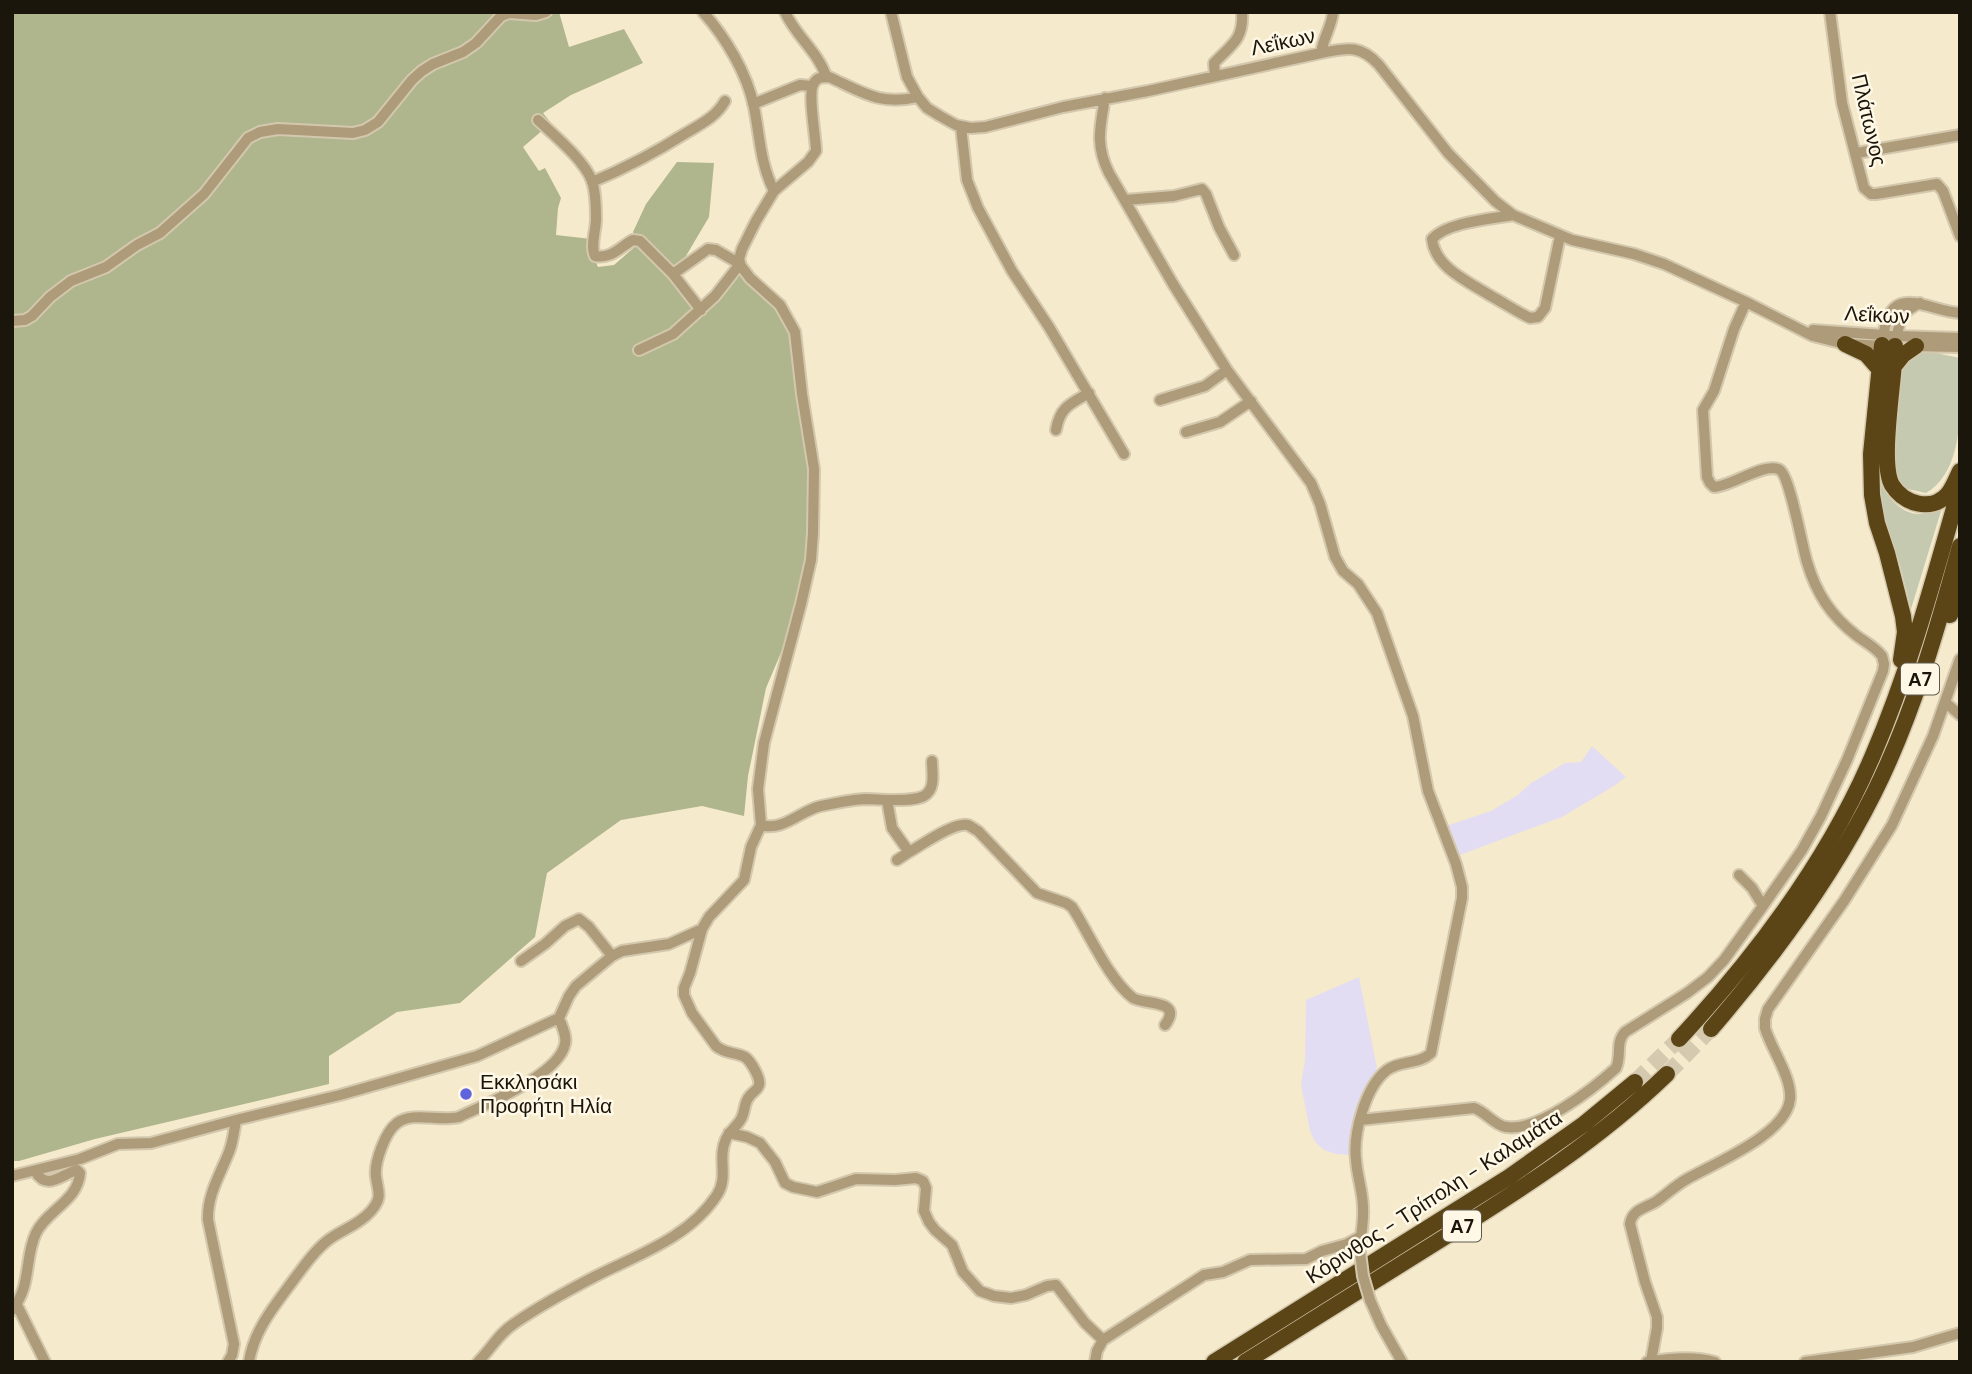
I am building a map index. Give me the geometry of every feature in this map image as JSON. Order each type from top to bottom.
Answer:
[{"type":"highway","points":[[1889,340],[1886,455],[1892,485],[1911,502],[1920,505],[1935,503],[1947,495],[1960,471]]},
{"type":"highway","points":[[1845,344],[1887,367]]},
{"type":"highway","points":[[1880,759],[1905,632],[1900,603],[1873,507],[1871,454],[1887,367],[1916,346]]},
{"type":"highway","name":"Α7","points":[[1711,1029],[1767,962],[1814,895],[1856,825],[1880,759],[1960,487]]},
{"type":"highway","name":"Α7","points":[[1679,1039],[1733,978],[1786,908],[1880,759],[1924,668],[1960,546]]},
{"type":"highway","points":[[1880,759],[1902,738],[1960,590]]},
{"type":"highway","name":"Κόρινθος - Τρίπολη - Καλαμάτα","points":[[1245,1362],[1519,1190],[1603,1131],[1667,1074]]},
{"type":"highway","name":"Κόρινθος - Τρίπολη - Καλαμάτα","points":[[1214,1362],[1509,1177],[1584,1125],[1635,1082]]},
{"type":"street","points":[[12,321],[25,320],[32,316],[71,281],[97,272],[160,233],[204,194],[248,138],[260,132],[278,129],[353,133],[365,130],[378,122],[412,79],[433,64],[463,52],[476,43],[501,16],[509,13],[536,15],[546,12]]},
{"type":"street","points":[[703,12],[740,67],[753,104],[764,169],[774,191]]},
{"type":"street","points":[[712,23],[720,12]]},
{"type":"street","points":[[785,12],[826,76],[878,99],[898,101],[918,97]]},
{"type":"street","points":[[891,12],[906,72],[918,97],[927,108],[961,127],[967,180],[978,208],[1012,271],[1049,327],[1124,454]]},
{"type":"street","points":[[1215,76],[1214,63],[1237,39],[1242,24],[1242,12]]},
{"type":"street","points":[[1321,52],[1333,12]]},
{"type":"street","name":"Πλάτωνος","points":[[1830,12],[1842,103],[1864,188],[1871,194],[1931,184],[1941,187],[1960,236]]},
{"type":"street","name":"Λεΐκων","points":[[961,127],[985,127],[1063,107],[1321,52],[1354,49],[1372,57],[1443,147],[1495,201],[1513,215],[1560,236],[1664,264],[1813,336],[1845,344],[1960,338]]},
{"type":"street","points":[[639,350],[673,334],[701,310],[740,264],[742,249],[774,191],[808,162],[816,151],[812,86],[817,79],[826,76]]},
{"type":"street","points":[[753,104],[800,85],[812,86]]},
{"type":"street","points":[[1105,98],[1099,140],[1101,155],[1173,284],[1227,370],[1311,482],[1335,557],[1343,571],[1358,584],[1377,613],[1413,716],[1428,791],[1462,887],[1431,1053],[1425,1058],[1398,1064],[1377,1079],[1357,1134],[1355,1152],[1363,1208],[1360,1237],[1363,1276],[1381,1325],[1402,1362]]},
{"type":"street","points":[[592,182],[632,166],[672,142],[719,111],[724,102]]},
{"type":"street","points":[[538,120],[574,156],[592,182],[596,206],[592,248],[595,256],[608,256],[633,240],[640,241],[673,274],[701,310]]},
{"type":"street","points":[[1857,153],[1960,135]]},
{"type":"street","points":[[1125,200],[1174,196],[1202,189],[1234,255]]},
{"type":"street","points":[[1513,215],[1464,224],[1441,232],[1432,239],[1433,247],[1438,257],[1458,276],[1530,318],[1538,317],[1546,306],[1560,236]]},
{"type":"street","points":[[478,1362],[500,1335],[516,1322],[593,1278],[650,1251],[697,1217],[713,1201],[723,1184],[723,1147],[729,1133],[741,1119],[746,1101],[759,1086],[756,1074],[745,1057],[721,1051],[716,1046],[686,1002],[684,988],[702,929],[709,917],[744,880],[751,847],[761,825],[758,789],[764,743],[811,560],[814,464],[795,332],[780,305],[752,281],[740,264],[716,250],[708,249],[673,274]]},
{"type":"street","points":[[1360,1120],[1474,1108],[1501,1125],[1513,1127],[1553,1115],[1616,1068],[1619,1041],[1625,1032],[1687,993],[1724,960],[1801,850],[1830,798],[1884,664],[1882,656],[1837,618],[1816,589],[1798,531],[1791,493],[1780,471],[1772,468],[1764,470],[1722,487],[1714,487],[1707,477],[1703,410],[1714,391],[1734,329],[1746,302]]},
{"type":"street","points":[[1889,340],[1887,319],[1896,308],[1909,302],[1960,313]]},
{"type":"street","name":"Λεΐκων","points":[[1793,325],[1916,346],[1960,347]]},
{"type":"street","points":[[1160,400],[1205,386],[1227,370]]},
{"type":"street","points":[[1056,430],[1058,417],[1067,406],[1088,393]]},
{"type":"street","points":[[1186,432],[1220,422],[1251,401]]},
{"type":"street","points":[[1715,1362],[1693,1359],[1649,1361],[1657,1322],[1630,1224],[1631,1218],[1685,1180],[1741,1150],[1783,1118],[1788,1109],[1790,1089],[1765,1028],[1768,1009],[1844,901],[1892,825],[1921,765],[1960,659]]},
{"type":"street","points":[[1945,703],[1960,715]]},
{"type":"street","points":[[761,825],[774,827],[819,807],[859,800],[925,796],[933,783],[932,761]]},
{"type":"street","points":[[887,800],[892,828],[909,852]]},
{"type":"street","points":[[897,860],[946,831],[959,825],[969,825],[978,831],[1037,893],[1072,907],[1105,963],[1130,996],[1139,1002],[1165,1006],[1169,1014],[1165,1025]]},
{"type":"street","points":[[1739,874],[1763,906]]},
{"type":"street","points":[[521,961],[565,926],[579,919],[589,927],[612,956]]},
{"type":"street","points":[[12,1176],[80,1159],[118,1144],[150,1143],[340,1095],[477,1056],[559,1018],[576,986],[612,956],[622,951],[669,944],[702,929]]},
{"type":"street","points":[[249,1362],[254,1340],[265,1318],[307,1262],[327,1241],[360,1222],[379,1200],[377,1165],[389,1130],[402,1120],[411,1118],[459,1117],[527,1084],[559,1057],[565,1044],[559,1018]]},
{"type":"street","points":[[228,1362],[234,1344],[207,1207],[229,1152],[236,1120]]},
{"type":"street","points":[[729,1133],[760,1143],[775,1162],[785,1183],[793,1187],[817,1192],[856,1179],[916,1178],[923,1181],[926,1188],[924,1211],[929,1222],[934,1230],[953,1245],[963,1272],[980,1291],[1011,1298],[1056,1285],[1085,1324],[1104,1340]]},
{"type":"street","points":[[35,1171],[44,1181],[52,1181],[77,1170],[80,1173],[70,1197],[51,1213],[37,1231],[32,1242],[27,1281],[15,1307],[45,1362]]},
{"type":"street","points":[[1095,1362],[1097,1351],[1104,1340],[1204,1275],[1223,1272],[1251,1260],[1306,1259],[1360,1237]]},
{"type":"street","points":[[1805,1362],[1913,1347],[1960,1333]]},
{"type":"shaded area","points":[[1592,746],[1626,777],[1562,817],[1457,856],[1446,826],[1491,811],[1565,763],[1581,762]]},
{"type":"shaded area","points":[[1359,977],[1377,1068],[1355,1124],[1351,1155],[1336,1154],[1324,1150],[1315,1142],[1310,1131],[1301,1085],[1305,1060],[1306,1000]]},
{"type":"green space","points":[[12,12],[559,12],[569,47],[624,29],[643,63],[571,95],[543,113],[551,123],[523,147],[539,171],[545,168],[561,198],[556,235],[591,239],[591,251],[598,267],[614,265],[637,245],[633,232],[646,204],[677,162],[714,163],[709,217],[673,278],[697,309],[739,268],[789,322],[809,454],[809,541],[804,574],[788,636],[766,688],[748,776],[744,816],[702,806],[621,820],[547,873],[535,937],[460,1003],[397,1012],[329,1056],[329,1084],[95,1139],[19,1161],[12,1161]]},
{"type":"green space","points":[[1926,351],[1960,358],[1960,412],[1955,451],[1949,468],[1939,482],[1926,493],[1903,488],[1891,463],[1900,366],[1914,354]]},
{"type":"green space","points":[[1876,474],[1890,498],[1913,514],[1932,510],[1945,498],[1911,609],[1900,565],[1884,519]]},
{"type":"green space","points":[[1960,507],[1960,523],[1918,667],[1882,760],[1855,815],[1794,916],[1699,1033],[1695,1030],[1837,839]]},
{"type":"green space","points":[[1640,1086],[1643,1089],[1591,1132],[1465,1218],[1234,1362],[1226,1362]]},
{"type":"tunnel","points":[[1667,1074],[1711,1029]]},
{"type":"tunnel","points":[[1635,1082],[1679,1039]]},
{"type":"place","name":"Εκκλησάκι Προφήτη Ηλία","points":[[466,1094]]}]
